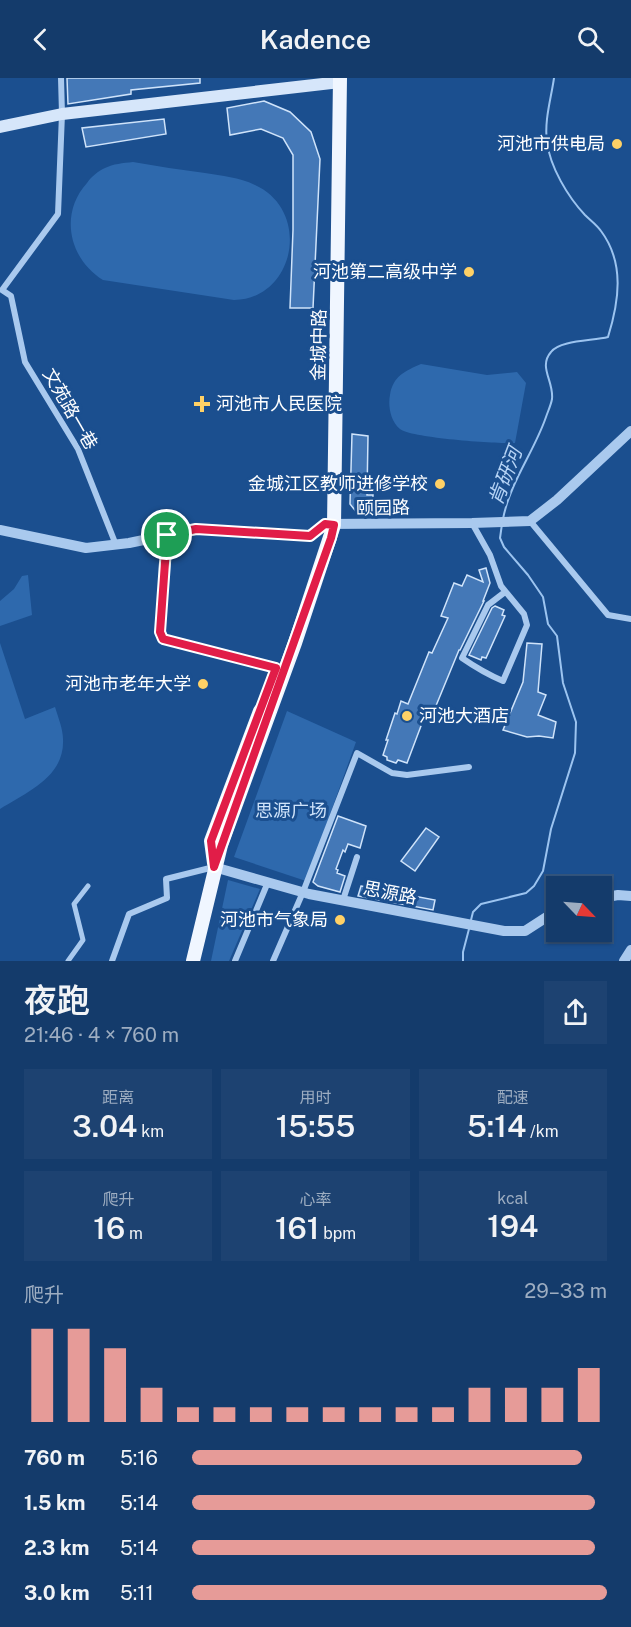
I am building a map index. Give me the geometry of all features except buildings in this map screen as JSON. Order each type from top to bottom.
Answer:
[{"type":"main road","points":[[0,127],[62,114],[335,80]]},
{"type":"main road","name":"金城中路","points":[[291,641],[330,524],[335,80]]},
{"type":"main road","points":[[214,867],[211,841],[276,668],[291,641]]},
{"type":"main road","points":[[193,961],[214,867],[291,641]]},
{"type":"street","name":"文苑路一巷","points":[[61,78],[58,214],[1,291],[11,297],[25,362],[78,449],[116,545]]},
{"type":"street","points":[[631,430],[557,500],[530,521],[608,615],[631,619]]},
{"type":"street","name":"颐园路","points":[[0,530],[86,548],[116,545],[196,529],[310,536],[330,524],[530,521]]},
{"type":"street","points":[[472,523],[490,555],[501,586],[524,614],[527,625],[503,681],[486,674],[479,667],[462,658],[488,605],[505,592]]},
{"type":"street","points":[[167,535],[160,632],[163,639],[276,668]]},
{"type":"street","points":[[273,961],[303,892],[357,753],[392,773],[407,776],[469,767]]},
{"type":"street","points":[[343,900],[357,857]]},
{"type":"street","points":[[111,961],[129,914],[167,898],[166,879],[214,867]]},
{"type":"street","name":"思源路","points":[[214,867],[303,892],[504,931],[525,931],[546,917]]},
{"type":"street","points":[[235,961],[268,882]]},
{"type":"street","points":[[68,961],[83,940],[74,904],[88,886]]},
{"type":"street","points":[[612,897],[631,896]]},
{"type":"street","points":[[624,961],[631,950]]},
{"type":"green space","points":[[133,162],[237,178],[255,185],[273,197],[284,214],[289,233],[289,252],[282,270],[271,285],[255,296],[234,300],[103,280],[91,271],[82,260],[72,235],[73,208],[78,195],[102,169]]},
{"type":"green space","points":[[421,364],[487,375],[517,372],[526,383],[515,443],[437,438],[400,429],[394,422],[390,408],[389,399],[392,389],[401,375]]},
{"type":"green space","points":[[28,575],[32,615],[0,626],[0,601],[14,589],[22,576]]},
{"type":"green space","points":[[0,643],[25,719],[55,707],[63,739],[58,764],[51,773],[42,782],[0,809]]},
{"type":"green space","name":"思源广场","points":[[287,711],[356,742],[306,881],[234,857]]},
{"type":"green space","points":[[228,880],[260,889],[229,961],[211,961]]},
{"type":"waterway","name":"肯研河","points":[[503,519],[511,492],[551,404],[552,392],[546,369],[547,358],[555,348],[562,345],[608,337],[617,297],[617,269],[609,243],[566,191],[549,152],[546,126],[554,78]]},
{"type":"waterway","name":"肯研河","points":[[471,920],[473,912],[481,904],[526,893],[534,886],[543,871],[551,829],[575,753],[576,722],[563,683],[557,636],[548,624],[543,597],[504,547],[500,538],[502,524]]},
{"type":"waterway","name":"肯研河","points":[[463,961],[469,929]]},
{"type":"place","name":"河池市供电局","points":[[617,144]]},
{"type":"place","name":"河池第二高级中学","points":[[469,272]]},
{"type":"place","name":"河池市人民医院","points":[[202,404]]},
{"type":"place","name":"金城江区教师进修学校","points":[[440,484]]},
{"type":"place","name":"河池市老年大学","points":[[203,684]]},
{"type":"place","name":"河池大酒店","points":[[407,716]]},
{"type":"place","name":"河池市气象局","points":[[340,920]]},
{"type":"route","points":[[325,524],[334,525],[295,643],[214,867],[211,841],[276,668],[163,639],[160,632],[167,535],[196,529],[310,536],[325,524]]}]
